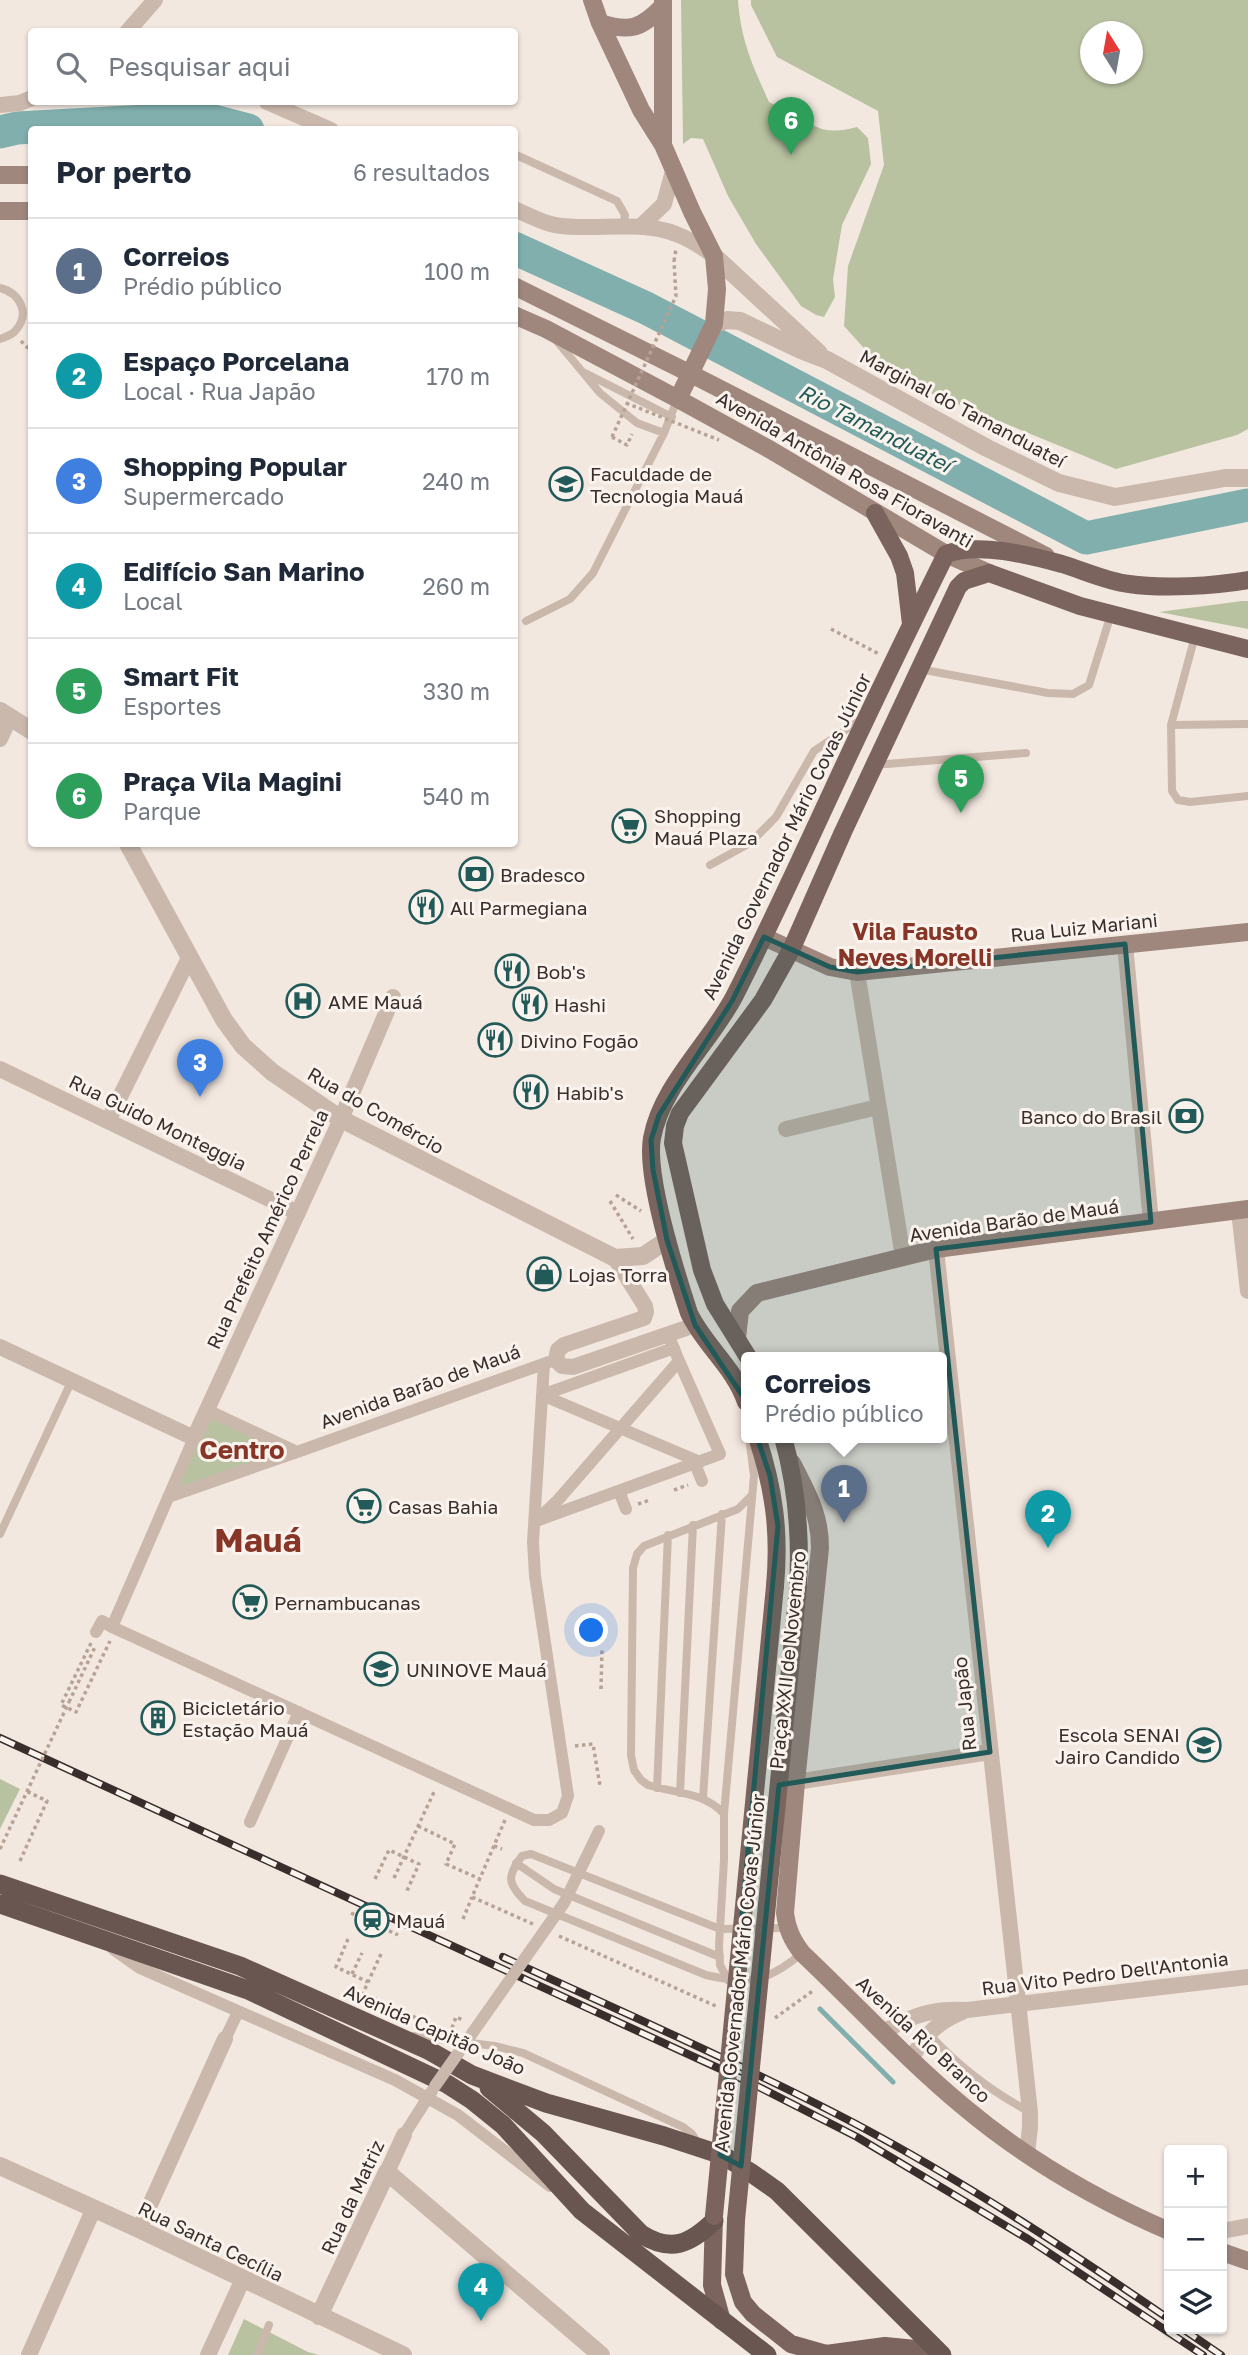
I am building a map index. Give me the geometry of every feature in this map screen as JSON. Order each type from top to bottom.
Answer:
[{"type":"highway","name":"Avenida Capitão João","points":[[3,1899],[102,1940],[248,1990],[447,2084],[503,2125],[582,2211],[767,2355]]},
{"type":"highway","name":"Avenida Capitão João","points":[[3,1899],[240,1966],[428,2050],[472,2075],[546,2103],[722,2155],[777,2191],[939,2354]]},
{"type":"highway","points":[[472,2075],[543,2133],[641,2234],[668,2245],[686,2242],[700,2234],[714,2219]]},
{"type":"main road","points":[[592,0],[641,110],[663,145],[714,256],[717,289],[711,328],[678,399]]},
{"type":"main road","points":[[600,23],[616,28],[639,26],[650,20],[662,3]]},
{"type":"main road","points":[[662,3],[663,145]]},
{"type":"main road","points":[[0,175],[28,175]]},
{"type":"main road","points":[[0,211],[28,211]]},
{"type":"main road","name":"Avenida Antônia Rosa Fioravanti","points":[[518,288],[691,370],[1061,564],[1107,580],[1129,584],[1153,586],[1246,581]]},
{"type":"main road","name":"Avenida Antônia Rosa Fioravanti","points":[[518,317],[546,329],[769,449],[946,554],[989,573],[1080,606],[1228,645],[1248,647]]},
{"type":"main road","points":[[875,513],[905,572],[911,625]]},
{"type":"main road","points":[[946,554],[958,549],[984,548],[1061,564]]},
{"type":"main road","name":"Avenida Governador Mário Covas Júnior","points":[[741,1393],[729,1368],[695,1325],[667,1240],[653,1170],[651,1140],[659,1115],[675,1084],[732,1001],[946,554]]},
{"type":"main road","points":[[745,1352],[715,1304],[702,1270],[673,1143],[675,1126],[680,1113],[763,1000],[791,950],[958,587],[964,581],[989,573]]},
{"type":"main road","points":[[844,832],[845,810],[882,727],[880,719],[870,713]]},
{"type":"main road","name":"Rua Luiz Mariani","points":[[764,937],[830,967],[857,972],[1248,932]]},
{"type":"main road","name":"Avenida Barão de Mauá","points":[[737,1338],[740,1311],[757,1293],[936,1249],[1243,1210]]},
{"type":"main road","name":"Avenida Governador Mário Covas Júnior","points":[[722,2321],[712,2285],[714,2219],[775,1586],[778,1525],[770,1476],[759,1443]]},
{"type":"main road","name":"Avenida Governador Mário Covas Júnior","points":[[785,1443],[798,1508],[798,1588],[736,2220],[734,2274],[743,2302],[753,2314],[791,2344],[826,2354],[885,2346],[939,2354]]},
{"type":"main road","name":"Praça XXII de Novembro","points":[[787,1928],[785,1913],[819,1566],[820,1528],[816,1511],[789,1457]]},
{"type":"main road","points":[[787,1928],[792,1941],[802,1953]]},
{"type":"main road","name":"Avenida Rio Branco","points":[[802,1953],[911,2060],[965,2108],[1027,2154],[1118,2209],[1164,2229]]},
{"type":"main road","points":[[1227,2254],[1248,2261]]},
{"type":"street","points":[[132,28],[155,0]]},
{"type":"street","points":[[0,105],[28,100]]},
{"type":"street","points":[[274,105],[322,126]]},
{"type":"street","points":[[640,227],[664,204],[673,171]]},
{"type":"street","name":"Marginal do Tamanduateí","points":[[518,211],[553,225],[590,228],[640,227],[674,233],[694,242],[714,256],[827,360]]},
{"type":"street","name":"Marginal do Tamanduateí","points":[[711,328],[727,320],[740,321],[801,351],[827,360],[987,449],[1059,483],[1115,496],[1225,478],[1248,478]]},
{"type":"street","points":[[0,739],[5,714],[28,728]]},
{"type":"street","name":"Rua do Comércio","points":[[130,847],[224,1020],[243,1046],[272,1072],[341,1119],[615,1258]]},
{"type":"street","points":[[1125,944],[1151,1222]]},
{"type":"street","points":[[108,1121],[189,958]]},
{"type":"street","points":[[857,972],[904,1257]]},
{"type":"street","name":"Rua Prefeito Américo Perrela","points":[[194,1438],[341,1119],[393,997]]},
{"type":"street","name":"Rua Guido Monteggia","points":[[0,1069],[298,1213]]},
{"type":"street","points":[[786,1129],[878,1107]]},
{"type":"street","points":[[1243,1210],[1248,1291]]},
{"type":"street","points":[[615,1258],[643,1256],[667,1240]]},
{"type":"street","name":"Rua Japão","points":[[936,1249],[1030,2112],[1027,2154]]},
{"type":"street","name":"Avenida Barão de Mauá","points":[[168,1497],[550,1362],[564,1345],[643,1318],[645,1306],[615,1258]]},
{"type":"street","name":"Avenida Barão de Mauá","points":[[550,1362],[573,1367],[671,1341],[695,1325]]},
{"type":"street","points":[[536,1521],[720,1454],[671,1341],[542,1395]]},
{"type":"street","points":[[0,1347],[194,1438],[112,1627]]},
{"type":"street","points":[[536,1521],[558,1500],[679,1361]]},
{"type":"street","points":[[98,1634],[102,1621],[534,1820],[555,1817],[562,1813],[568,1796],[533,1542],[542,1395],[550,1362]]},
{"type":"street","points":[[542,1395],[698,1463]]},
{"type":"street","points":[[207,1410],[298,1452]]},
{"type":"street","points":[[698,1463],[702,1481]]},
{"type":"street","points":[[619,1491],[626,1509]]},
{"type":"street","points":[[250,1822],[299,1712]]},
{"type":"street","points":[[796,1782],[990,1752]]},
{"type":"street","name":"Rua da Matriz","points":[[319,2316],[404,2135],[564,1903],[599,1831]]},
{"type":"street","points":[[102,1940],[140,1968],[395,2080],[458,2115],[582,2211]]},
{"type":"street","name":"Rua Vito Pedro Dell'Antonia","points":[[883,2032],[920,2013],[943,2009],[967,2010],[1017,2005],[1248,1977]]},
{"type":"street","name":"Rua Vito Pedro Dell'Antonia","points":[[911,2060],[928,2033],[947,2018],[967,2010]]},
{"type":"street","points":[[139,2229],[238,2012]]},
{"type":"street","name":"Rua Santa Cecília","points":[[0,2166],[139,2229],[399,2354]]},
{"type":"street","points":[[387,2172],[601,2355]]},
{"type":"street","points":[[29,2355],[94,2208]]},
{"type":"street","points":[[1227,2230],[1248,2226]]},
{"type":"street","points":[[208,2355],[243,2280]]},
{"type":"lane","points":[[518,156],[617,201],[625,215],[622,227]]},
{"type":"lane","points":[[0,288],[10,290],[21,303],[23,312],[14,333],[0,339]]},
{"type":"lane","points":[[546,329],[600,393],[637,423],[664,433]]},
{"type":"lane","points":[[582,372],[672,417]]},
{"type":"lane","points":[[526,621],[570,600],[593,573],[672,417],[678,399]]},
{"type":"lane","points":[[919,669],[1048,693],[1073,694],[1089,685],[1111,614]]},
{"type":"lane","points":[[1195,636],[1171,725],[1172,791],[1178,800],[1190,802],[1248,796]]},
{"type":"lane","points":[[710,865],[750,843],[776,817],[814,751],[870,713]]},
{"type":"lane","points":[[1171,725],[1248,724]]},
{"type":"lane","points":[[874,765],[1026,753]]},
{"type":"lane","points":[[0,1534],[72,1380]]},
{"type":"lane","points":[[728,1980],[720,1965],[724,1814],[754,1476],[750,1443]]},
{"type":"lane","points":[[724,1814],[716,1805],[703,1798],[657,1788],[641,1780],[634,1770],[631,1755],[633,1568],[637,1554],[644,1546],[738,1509],[752,1495]]},
{"type":"lane","points":[[703,1798],[722,1514]]},
{"type":"lane","points":[[680,1793],[694,1525]]},
{"type":"lane","points":[[657,1788],[668,1535]]},
{"type":"lane","points":[[787,1928],[720,1929],[531,1854],[522,1856],[510,1878],[512,1887],[525,1900],[688,1969],[728,1980],[749,1981],[766,1977],[782,1970],[802,1953]]},
{"type":"lane","points":[[516,1863],[554,1889],[720,1956]]},
{"type":"lane","points":[[928,2033],[970,2075],[997,2095],[1030,2112]]},
{"type":"lane","points":[[395,2035],[472,2043],[523,2053],[683,2127],[702,2148]]},
{"type":"lane","points":[[257,2355],[269,2325]]},
{"type":"path","points":[[637,423],[627,445],[612,437],[676,296],[674,261]]},
{"type":"path","points":[[626,403],[719,440]]},
{"type":"path","points":[[831,629],[894,662]]},
{"type":"path","points":[[610,1201],[643,1256]]},
{"type":"path","points":[[98,1634],[110,1640],[76,1712],[61,1705],[98,1634]]},
{"type":"path","points":[[0,1849],[96,1646]]},
{"type":"path","points":[[601,1649],[601,1689]]},
{"type":"path","points":[[593,1744],[600,1786]]},
{"type":"path","points":[[394,1878],[441,1777]]},
{"type":"path","points":[[20,1861],[47,1801],[26,1791]]},
{"type":"path","points":[[418,1826],[455,1843],[446,1864],[480,1880]]},
{"type":"path","points":[[494,1846],[502,1849]]},
{"type":"path","points":[[375,1879],[388,1850],[404,1857],[419,1864],[406,1893]]},
{"type":"path","points":[[463,1919],[472,1897]]},
{"type":"path","points":[[352,1914],[398,1935]]},
{"type":"path","points":[[348,1939],[336,1967],[368,1982]]},
{"type":"path","points":[[352,1974],[362,1953]]},
{"type":"path","points":[[381,1954],[363,1993],[433,2026]]},
{"type":"highlighted area","points":[[764,937],[830,967],[857,972],[1125,944],[1151,1222],[936,1249],[990,1752],[779,1785],[741,2166],[720,2155],[778,1526],[770,1476],[744,1398],[695,1325],[667,1240],[653,1170],[651,1140],[659,1115],[732,1001]]},
{"type":"green space","points":[[681,0],[738,0],[745,40],[769,102],[777,106],[789,104],[804,119],[819,128],[836,131],[857,127],[868,138],[871,164],[842,225],[833,279],[835,297],[824,317],[801,306],[756,244],[728,196],[703,139],[691,138],[683,144]]},
{"type":"green space","points":[[751,0],[1248,0],[1248,429],[1237,435],[1116,469],[889,376],[844,326],[848,266],[884,165],[878,111],[777,57]]},
{"type":"green space","points":[[1248,601],[1248,629],[1159,612]]},
{"type":"green space","points":[[209,1417],[289,1451],[175,1489]]},
{"type":"green space","points":[[0,1779],[20,1789],[0,1829]]},
{"type":"green space","points":[[244,2319],[308,2352],[319,2355],[228,2355]]},
{"type":"waterway","name":"Rio Tamanduateí","points":[[54,126],[202,118],[233,126]]},
{"type":"waterway","name":"Rio Tamanduateí","points":[[0,132],[28,127]]},
{"type":"waterway","name":"Rio Tamanduateí","points":[[518,250],[646,308],[1086,538],[1248,505]]},
{"type":"waterway","points":[[820,2009],[893,2082]]},
{"type":"railway","points":[[0,1738],[753,2084],[857,2137],[1028,2239],[1203,2355]]},
{"type":"railway","points":[[503,1957],[723,2058],[854,2123],[1014,2216],[1164,2316]]},
{"type":"railway","points":[[1190,2334],[1221,2355]]},
{"type":"place","name":"Praça Vila Magini","points":[[791,155]]},
{"type":"place","name":"Faculdade de Tecnologia Mauá","points":[[566,484]]},
{"type":"place","name":"Smart Fit","points":[[961,813]]},
{"type":"place","name":"Shopping Mauá Plaza","points":[[629,826]]},
{"type":"place","name":"Bradesco","points":[[476,874]]},
{"type":"place","name":"All Parmegiana","points":[[426,907]]},
{"type":"place","name":"Bob's","points":[[512,971]]},
{"type":"place","name":"AME Mauá","points":[[303,1001]]},
{"type":"place","name":"Hashi","points":[[530,1004]]},
{"type":"place","name":"Divino Fogão","points":[[495,1040]]},
{"type":"place","name":"Habib's","points":[[531,1092]]},
{"type":"place","name":"Shopping Popular","points":[[200,1097]]},
{"type":"place","name":"Banco do Brasil","points":[[1186,1116]]},
{"type":"place","name":"Lojas Torra","points":[[544,1274]]},
{"type":"place","name":"Casas Bahia","points":[[364,1506]]},
{"type":"place","name":"Correios","points":[[844,1523]]},
{"type":"place","name":"Espaço Porcelana","points":[[1048,1548]]},
{"type":"place","name":"Pernambucanas","points":[[250,1602]]},
{"type":"place","name":"UNINOVE Mauá","points":[[381,1669]]},
{"type":"place","name":"Bicicletário Estação Mauá","points":[[158,1718]]},
{"type":"place","name":"Escola SENAI Jairo Candido","points":[[1204,1745]]},
{"type":"place","name":"Mauá","points":[[372,1920]]},
{"type":"place","name":"Edifício San Marino","points":[[481,2321]]},
{"type":"district","name":"Vila Fausto Neves Morelli","points":[[915,944]]},
{"type":"district","name":"Centro","points":[[242,1449]]},
{"type":"district","name":"Mauá","points":[[258,1539]]}]
